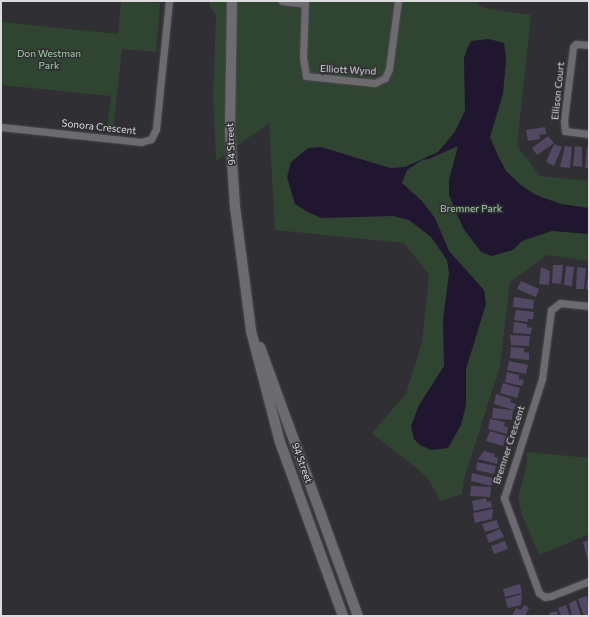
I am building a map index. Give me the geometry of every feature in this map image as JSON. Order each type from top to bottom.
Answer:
[{"type":"main road","name":"94 Street","points":[[232,1],[230,131],[234,200],[257,360],[278,435],[343,616]]},
{"type":"main road","name":"94 Street","points":[[249,309],[267,367],[358,616]]},
{"type":"street","name":"Sonora Crescent","points":[[1,127],[141,142],[151,139],[156,129],[169,1]]},
{"type":"street","points":[[282,1],[305,2]]},
{"type":"street","name":"Elliott Wynd","points":[[305,2],[303,57],[306,76],[375,83],[385,78],[389,69],[398,1]]},
{"type":"street","name":"Ellison Court","points":[[589,45],[576,44],[573,47],[564,120],[565,131],[589,134]]},
{"type":"street","name":"Bremner Crescent","points":[[589,306],[560,303],[551,310],[542,378],[504,498],[539,593],[545,597],[552,596],[589,581]]},
{"type":"green space","name":"Don Westman Park","points":[[121,1],[160,3],[156,52],[122,49],[113,129],[107,129],[111,96],[1,85],[1,22],[118,34]]},
{"type":"green space","name":"Bremner Park","points":[[210,1],[474,1],[483,8],[531,15],[517,146],[540,176],[589,181],[589,261],[547,255],[510,282],[500,366],[464,479],[462,494],[441,501],[426,476],[372,433],[406,394],[422,342],[429,275],[404,243],[275,230],[269,123],[216,161],[213,96],[216,15],[209,6]]},
{"type":"green space","points":[[527,452],[589,458],[589,534],[539,555],[522,515],[518,497],[527,464]]},
{"type":"shaded area","points":[[489,39],[504,43],[506,60],[503,94],[490,137],[499,158],[506,171],[522,186],[536,195],[561,204],[589,208],[589,234],[552,231],[522,241],[513,250],[492,256],[481,252],[463,228],[449,195],[449,180],[458,146],[429,159],[422,160],[407,170],[402,183],[422,201],[435,218],[449,251],[484,290],[486,304],[466,369],[466,405],[461,425],[448,448],[431,450],[420,445],[414,439],[411,426],[419,405],[444,366],[443,320],[449,273],[447,260],[431,237],[409,220],[393,216],[321,218],[306,211],[295,204],[287,177],[291,162],[308,148],[321,147],[390,168],[405,167],[438,152],[454,133],[465,111],[464,58],[468,47],[471,41]]},
{"type":"building","points":[[545,127],[546,134],[539,135],[540,139],[528,141],[526,130]]},
{"type":"building","points":[[548,136],[554,143],[537,155],[532,148]]},
{"type":"building","points":[[554,144],[562,147],[554,166],[546,162]]},
{"type":"building","points":[[565,146],[572,147],[570,168],[560,167]]},
{"type":"building","points":[[575,146],[582,147],[582,167],[573,166]]},
{"type":"building","points":[[587,147],[589,147],[589,168],[585,168]]},
{"type":"building","points":[[553,265],[563,265],[561,284],[552,283]]},
{"type":"building","points":[[566,266],[574,267],[572,286],[564,285]]},
{"type":"building","points":[[541,267],[550,271],[549,285],[539,284]]},
{"type":"building","points":[[577,267],[586,268],[584,289],[576,289]]},
{"type":"building","points":[[589,268],[589,289],[586,289]]},
{"type":"building","points":[[521,281],[539,289],[536,297],[517,289]]},
{"type":"building","points":[[514,297],[534,300],[533,309],[513,307]]},
{"type":"building","points":[[516,310],[534,312],[533,319],[528,319],[528,322],[514,320]]},
{"type":"building","points":[[514,322],[527,324],[527,327],[532,328],[531,334],[513,333]]},
{"type":"building","points":[[510,335],[530,336],[529,346],[511,345]]},
{"type":"building","points":[[511,347],[524,348],[524,352],[529,353],[529,360],[510,358]]},
{"type":"building","points":[[509,361],[528,365],[526,374],[507,370]]},
{"type":"building","points":[[507,372],[519,375],[519,379],[524,380],[522,386],[505,382]]},
{"type":"building","points":[[503,383],[520,388],[517,398],[500,393]]},
{"type":"building","points":[[496,394],[511,399],[510,402],[516,404],[514,410],[494,404]]},
{"type":"building","points":[[493,408],[513,410],[512,420],[492,418]]},
{"type":"building","points":[[490,419],[505,422],[504,426],[508,427],[507,434],[488,429]]},
{"type":"building","points":[[490,431],[506,436],[503,446],[486,441]]},
{"type":"building","points":[[484,451],[495,454],[494,457],[498,458],[497,464],[478,459]]},
{"type":"building","points":[[477,462],[496,466],[494,474],[476,470]]},
{"type":"building","points":[[472,473],[493,478],[491,486],[471,481]]},
{"type":"building","points":[[471,486],[491,487],[490,497],[470,496]]},
{"type":"building","points":[[486,498],[487,502],[491,501],[492,507],[474,511],[472,501]]},
{"type":"building","points":[[493,509],[492,519],[475,523],[473,513]]},
{"type":"building","points":[[497,520],[499,528],[485,532],[482,524]]},
{"type":"building","points":[[500,529],[504,537],[489,543],[486,535]]},
{"type":"building","points":[[589,540],[589,562],[588,562],[583,542]]},
{"type":"building","points":[[505,541],[508,549],[494,554],[491,546]]},
{"type":"building","points":[[520,584],[522,593],[505,597],[503,589]]},
{"type":"building","points":[[522,594],[521,605],[508,608],[505,599]]},
{"type":"building","points":[[587,596],[589,614],[584,616],[578,599]]},
{"type":"building","points":[[576,600],[581,616],[572,616],[569,603]]},
{"type":"building","points":[[524,605],[529,608],[525,616],[512,616],[516,608],[521,610]]},
{"type":"building","points":[[566,605],[570,616],[561,616],[558,608]]},
{"type":"building","points":[[557,611],[558,616],[550,616],[549,613]]}]
